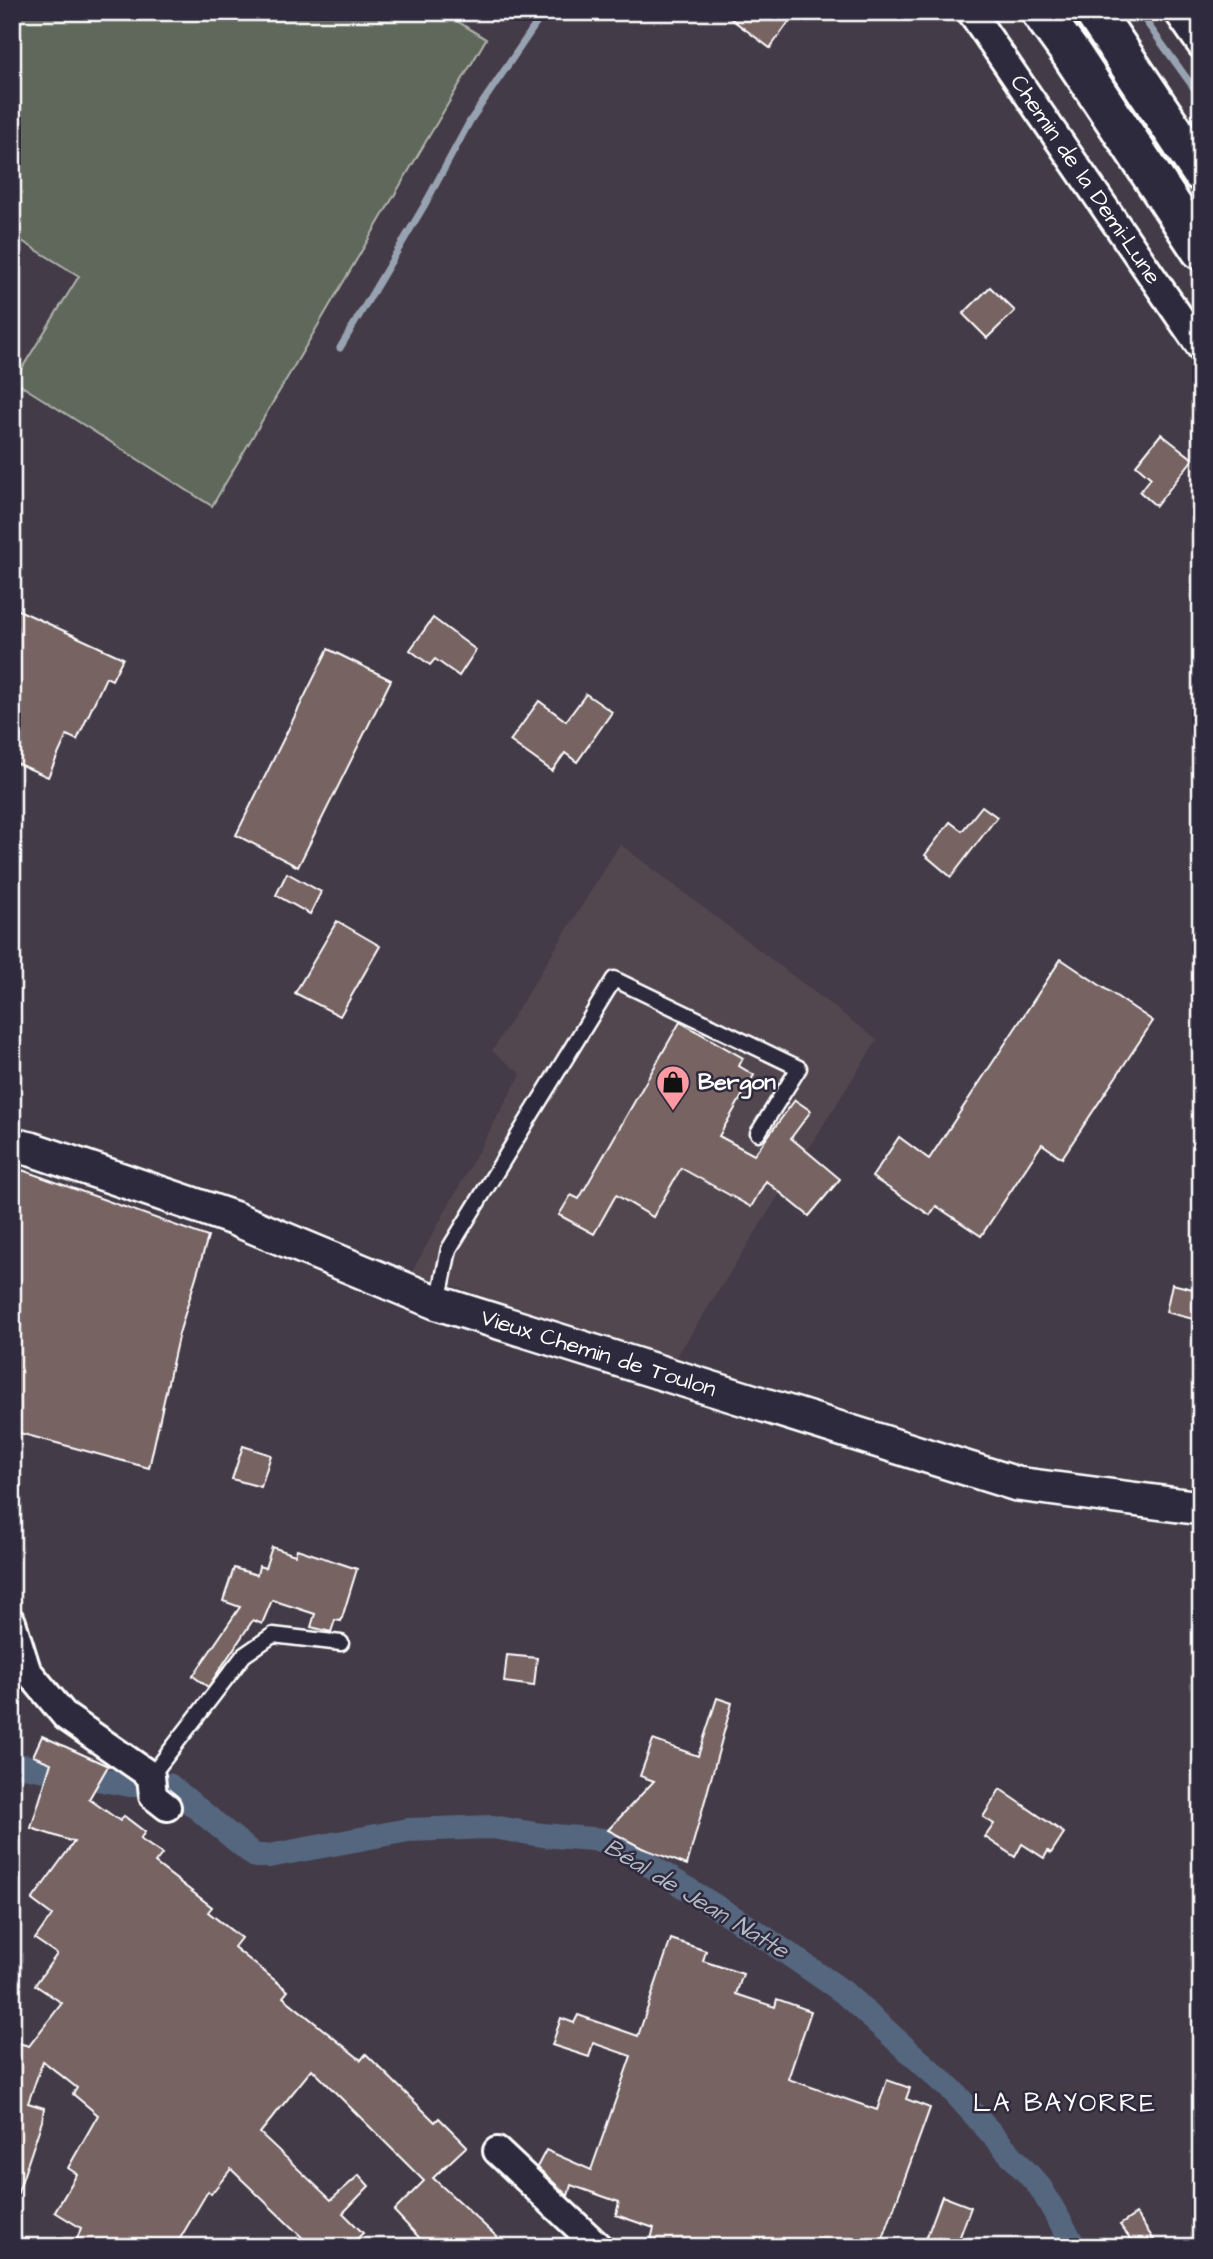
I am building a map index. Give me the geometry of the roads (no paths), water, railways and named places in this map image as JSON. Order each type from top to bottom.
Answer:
[{"type":"highway","points":[[1041,12],[1201,250]]},
{"type":"highway","points":[[1094,12],[1201,172]]},
{"type":"street","name":"Chemin de la Demi-Lune","points":[[971,12],[1201,348]]},
{"type":"street","points":[[1178,12],[1201,45]]},
{"type":"street","name":"Vieux Chemin de Toulon","points":[[12,1145],[215,1211],[438,1303],[1017,1484],[1201,1508]]},
{"type":"street","points":[[12,1622],[27,1670],[66,1717],[155,1790]]},
{"type":"street","points":[[497,2151],[598,2247]]},
{"type":"lane","points":[[438,1303],[449,1250],[614,979],[799,1068],[758,1133]]},
{"type":"lane","points":[[155,1790],[244,1655],[273,1635],[341,1643]]},
{"type":"waterway","points":[[340,348],[424,206],[470,121],[544,12]]},
{"type":"waterway","points":[[1139,12],[1201,98]]},
{"type":"waterway","name":"Béal de Jean Natte","points":[[12,1764],[130,1785],[169,1785],[255,1856],[269,1856],[408,1830],[492,1827],[542,1835],[604,1840],[633,1855],[755,1931],[842,1991],[953,2091],[1040,2187],[1075,2247]]},
{"type":"place","name":"Bergon","points":[[673,1112]]},
{"type":"district","name":"LA BAYORRE","points":[[1065,2103]]}]
